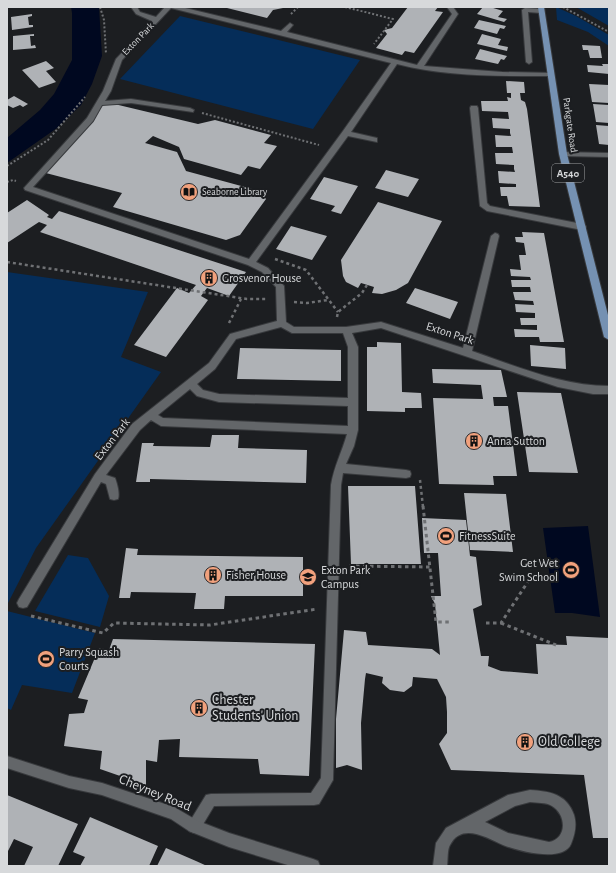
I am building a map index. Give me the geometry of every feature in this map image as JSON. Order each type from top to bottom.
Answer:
[{"type":"main road","name":"Parkgate Road","points":[[541,9],[563,154],[606,311],[609,337]]},
{"type":"street","name":"Exton Park","points":[[134,7],[138,13],[157,20]]},
{"type":"street","name":"Exton Park","points":[[169,7],[119,59],[107,91],[90,119],[28,188],[251,263],[265,270],[280,286],[282,323]]},
{"type":"street","points":[[173,7],[419,68],[480,73],[552,74]]},
{"type":"street","points":[[419,68],[455,14],[450,7]]},
{"type":"street","points":[[529,62],[524,10],[541,9]]},
{"type":"street","points":[[282,33],[290,25]]},
{"type":"street","points":[[251,263],[335,149],[394,63]]},
{"type":"street","points":[[101,103],[131,101],[190,110]]},
{"type":"street","points":[[474,108],[483,204],[487,208],[582,227]]},
{"type":"street","points":[[346,133],[374,140]]},
{"type":"street","points":[[563,154],[609,155]]},
{"type":"street","points":[[467,352],[495,236]]},
{"type":"street","name":"Exton Park","points":[[23,603],[99,477],[136,427],[212,366],[233,336],[282,323],[292,330],[341,330],[381,325],[558,383],[593,390],[609,390]]},
{"type":"street","points":[[194,826],[211,800],[314,799],[327,780],[336,485],[339,468],[349,446],[353,430],[354,402],[353,347],[341,330]]},
{"type":"street","points":[[191,384],[200,393],[219,398],[354,402]]},
{"type":"street","points":[[151,415],[161,422],[353,430]]},
{"type":"street","points":[[339,468],[406,474]]},
{"type":"street","points":[[99,477],[111,481],[114,496]]},
{"type":"street","name":"Cheyney Road","points":[[7,762],[69,782],[102,789],[174,814],[194,826],[229,840],[313,866]]},
{"type":"street","points":[[440,866],[443,843],[451,833],[464,826],[513,800],[530,796],[544,797],[555,800],[562,806],[567,814],[570,825],[565,842],[559,847],[549,849],[506,839],[490,830],[479,827],[464,826]]},
{"type":"path","points":[[100,7],[104,20],[106,53],[104,61]]},
{"type":"path","points":[[345,7],[393,19],[372,46],[380,53],[376,58]]},
{"type":"path","points":[[563,7],[609,32]]},
{"type":"path","points":[[7,166],[48,140],[87,95]]},
{"type":"path","points":[[190,110],[335,149]]},
{"type":"path","points":[[257,253],[306,270],[338,312],[341,330]]},
{"type":"path","points":[[7,262],[247,299]]},
{"type":"path","points":[[338,312],[362,293],[367,285]]},
{"type":"path","points":[[406,474],[420,476],[436,622],[451,622]]},
{"type":"path","points":[[333,566],[430,567]]},
{"type":"path","points":[[501,623],[529,580]]},
{"type":"path","points":[[24,615],[103,633],[114,623],[210,624],[333,607]]},
{"type":"path","points":[[486,623],[501,623],[556,645]]},
{"type":"shaded area","points":[[71,7],[99,7],[102,56],[92,84],[81,105],[57,128],[7,163],[7,138],[40,110],[54,94],[72,60]]},
{"type":"shaded area","points":[[556,7],[576,16],[609,35],[609,46],[588,32],[557,20]]},
{"type":"shaded area","points":[[576,7],[609,7],[609,26]]},
{"type":"shaded area","points":[[180,16],[360,60],[313,129],[120,79]]},
{"type":"shaded area","points":[[7,272],[148,292],[121,357],[161,372],[36,548],[7,605]]},
{"type":"shaded area","name":"Get Wet Swim School","points":[[588,526],[600,617],[572,613],[555,613],[543,528]]},
{"type":"shaded area","points":[[68,555],[88,558],[109,596],[100,627],[35,611]]},
{"type":"shaded area","name":"Parry Squash Courts","points":[[7,611],[95,633],[72,693],[22,685],[11,710],[7,708]]},
{"type":"building","points":[[223,7],[283,8],[273,10],[267,18]]},
{"type":"building","points":[[408,7],[438,7],[435,11],[443,12],[414,53],[405,51],[402,55],[376,48],[387,34],[384,30],[392,28]]},
{"type":"building","points":[[483,7],[490,7],[503,11],[498,17],[507,19],[504,22],[477,14]]},
{"type":"building","points":[[32,14],[32,16],[28,17],[29,25],[33,25],[33,27],[12,30],[11,17]]},
{"type":"building","points":[[479,20],[506,26],[504,29],[500,28],[497,34],[474,28]]},
{"type":"building","points":[[34,34],[34,36],[30,36],[31,46],[35,45],[36,48],[13,50],[13,36]]},
{"type":"building","points":[[482,34],[501,39],[498,45],[508,47],[507,51],[477,44]]},
{"type":"building","points":[[582,45],[600,46],[602,58],[590,58],[588,50],[583,50]]},
{"type":"building","points":[[480,49],[507,56],[504,60],[501,59],[498,64],[475,59]]},
{"type":"building","points":[[46,61],[54,68],[46,71],[56,82],[39,88],[22,70]]},
{"type":"building","points":[[602,64],[609,64],[609,74],[588,72],[587,65],[603,66]]},
{"type":"building","points":[[506,81],[524,82],[525,93],[520,93],[521,100],[525,102],[527,109],[540,207],[509,206],[507,196],[501,196],[500,187],[516,187],[516,184],[499,183],[498,171],[515,172],[514,165],[496,164],[495,153],[513,153],[512,147],[496,147],[495,135],[511,136],[510,129],[493,128],[492,118],[509,119],[508,112],[482,111],[481,101],[508,101],[507,97],[511,98],[511,93],[507,93]]},
{"type":"building","points":[[589,84],[609,85],[609,103],[592,102]]},
{"type":"building","points":[[14,96],[28,104],[23,107],[20,105],[13,108],[7,105],[7,100]]},
{"type":"building","points":[[106,102],[198,124],[215,120],[271,135],[264,143],[277,146],[260,169],[248,166],[241,175],[184,159],[179,147],[153,136],[145,143],[177,152],[186,171],[260,191],[266,199],[240,235],[226,240],[113,207],[122,193],[42,172]]},
{"type":"building","points":[[593,104],[609,105],[609,123],[596,122]]},
{"type":"building","points":[[596,125],[609,126],[609,145],[599,144]]},
{"type":"building","points":[[386,170],[419,179],[408,197],[375,188]]},
{"type":"building","points":[[324,177],[358,186],[341,214],[331,211],[335,206],[310,199]]},
{"type":"building","name":"Grosvenor House","points":[[27,200],[49,215],[47,217],[52,219],[59,211],[246,272],[229,296],[207,288],[201,296],[208,300],[166,357],[134,345],[177,288],[189,293],[196,285],[40,232],[47,225],[39,222],[7,243],[7,213]]},
{"type":"building","points":[[378,202],[442,221],[408,283],[396,290],[382,294],[372,293],[374,287],[361,283],[358,288],[346,282],[343,276],[341,260]]},
{"type":"building","points":[[291,226],[327,236],[312,260],[276,249]]},
{"type":"building","points":[[522,232],[544,233],[564,342],[540,342],[539,337],[515,337],[514,329],[537,330],[537,325],[521,325],[520,318],[535,318],[535,313],[516,312],[515,304],[534,305],[533,301],[515,300],[513,292],[531,292],[530,287],[512,287],[511,280],[531,280],[530,277],[511,276],[510,269],[521,270],[519,255],[526,255],[524,243],[516,242],[515,237],[523,237]]},
{"type":"building","points":[[415,288],[458,302],[450,319],[406,303]]},
{"type":"building","points":[[377,342],[401,343],[402,392],[421,393],[422,408],[405,408],[405,412],[367,411],[367,347],[377,347]]},
{"type":"building","points":[[530,345],[565,348],[566,369],[531,366]]},
{"type":"building","points":[[240,348],[341,350],[341,381],[237,379]]},
{"type":"building","name":"Anna Sutton","points":[[432,369],[501,370],[507,397],[493,397],[494,406],[508,406],[517,476],[493,476],[494,485],[439,484],[433,398],[483,399],[481,385],[433,383]]},
{"type":"building","points":[[517,392],[561,393],[578,473],[529,472]]},
{"type":"building","points":[[212,435],[239,435],[238,448],[307,450],[306,483],[150,479],[150,482],[136,482],[142,443],[154,443],[153,446],[210,447]]},
{"type":"building","points":[[348,486],[415,486],[421,564],[351,564]]},
{"type":"building","points":[[464,493],[506,494],[513,552],[470,550]]},
{"type":"building","points":[[422,518],[466,520],[470,556],[476,557],[482,605],[473,609],[481,656],[489,656],[488,666],[501,671],[538,674],[536,644],[567,645],[566,636],[609,638],[609,838],[593,838],[584,775],[451,770],[439,744],[447,733],[447,712],[446,697],[437,679],[413,677],[412,686],[404,692],[390,690],[382,683],[383,677],[366,673],[361,723],[362,770],[347,765],[336,768],[336,719],[344,630],[366,632],[368,645],[432,649],[440,655],[435,604],[431,596],[441,596],[438,553],[424,553]]},
{"type":"building","name":"Fisher House","points":[[126,548],[138,549],[137,555],[303,557],[303,596],[225,596],[224,609],[194,609],[196,593],[131,592],[130,598],[119,598]]},
{"type":"building","name":"Chester Students' Union","points":[[113,639],[315,644],[309,776],[260,774],[258,759],[179,757],[180,739],[159,740],[157,762],[146,760],[146,785],[100,769],[102,751],[64,746],[69,714],[84,713],[88,700],[78,698],[99,648],[109,650]]},
{"type":"building","points":[[7,795],[78,824],[58,866],[24,866],[33,847],[14,839],[7,853]]},
{"type":"building","points":[[90,817],[158,846],[149,866],[80,866],[85,857],[73,852]]},
{"type":"building","points":[[166,848],[196,861],[207,866],[157,866]]},
{"type":"place","name":"Seaborne Library","points":[[189,192]]},
{"type":"place","name":"Grosvenor House","points":[[209,278]]},
{"type":"place","name":"Anna Sutton","points":[[474,441]]},
{"type":"place","name":"FitnessSuite","points":[[446,536]]},
{"type":"place","name":"Get Wet Swim School","points":[[571,570]]},
{"type":"place","name":"Fisher House","points":[[213,575]]},
{"type":"place","name":"Exton Park Campus","points":[[308,577]]},
{"type":"place","name":"Parry Squash Courts","points":[[46,659]]},
{"type":"place","name":"Chester Students' Union","points":[[199,708]]},
{"type":"place","name":"Old College","points":[[525,742]]}]
